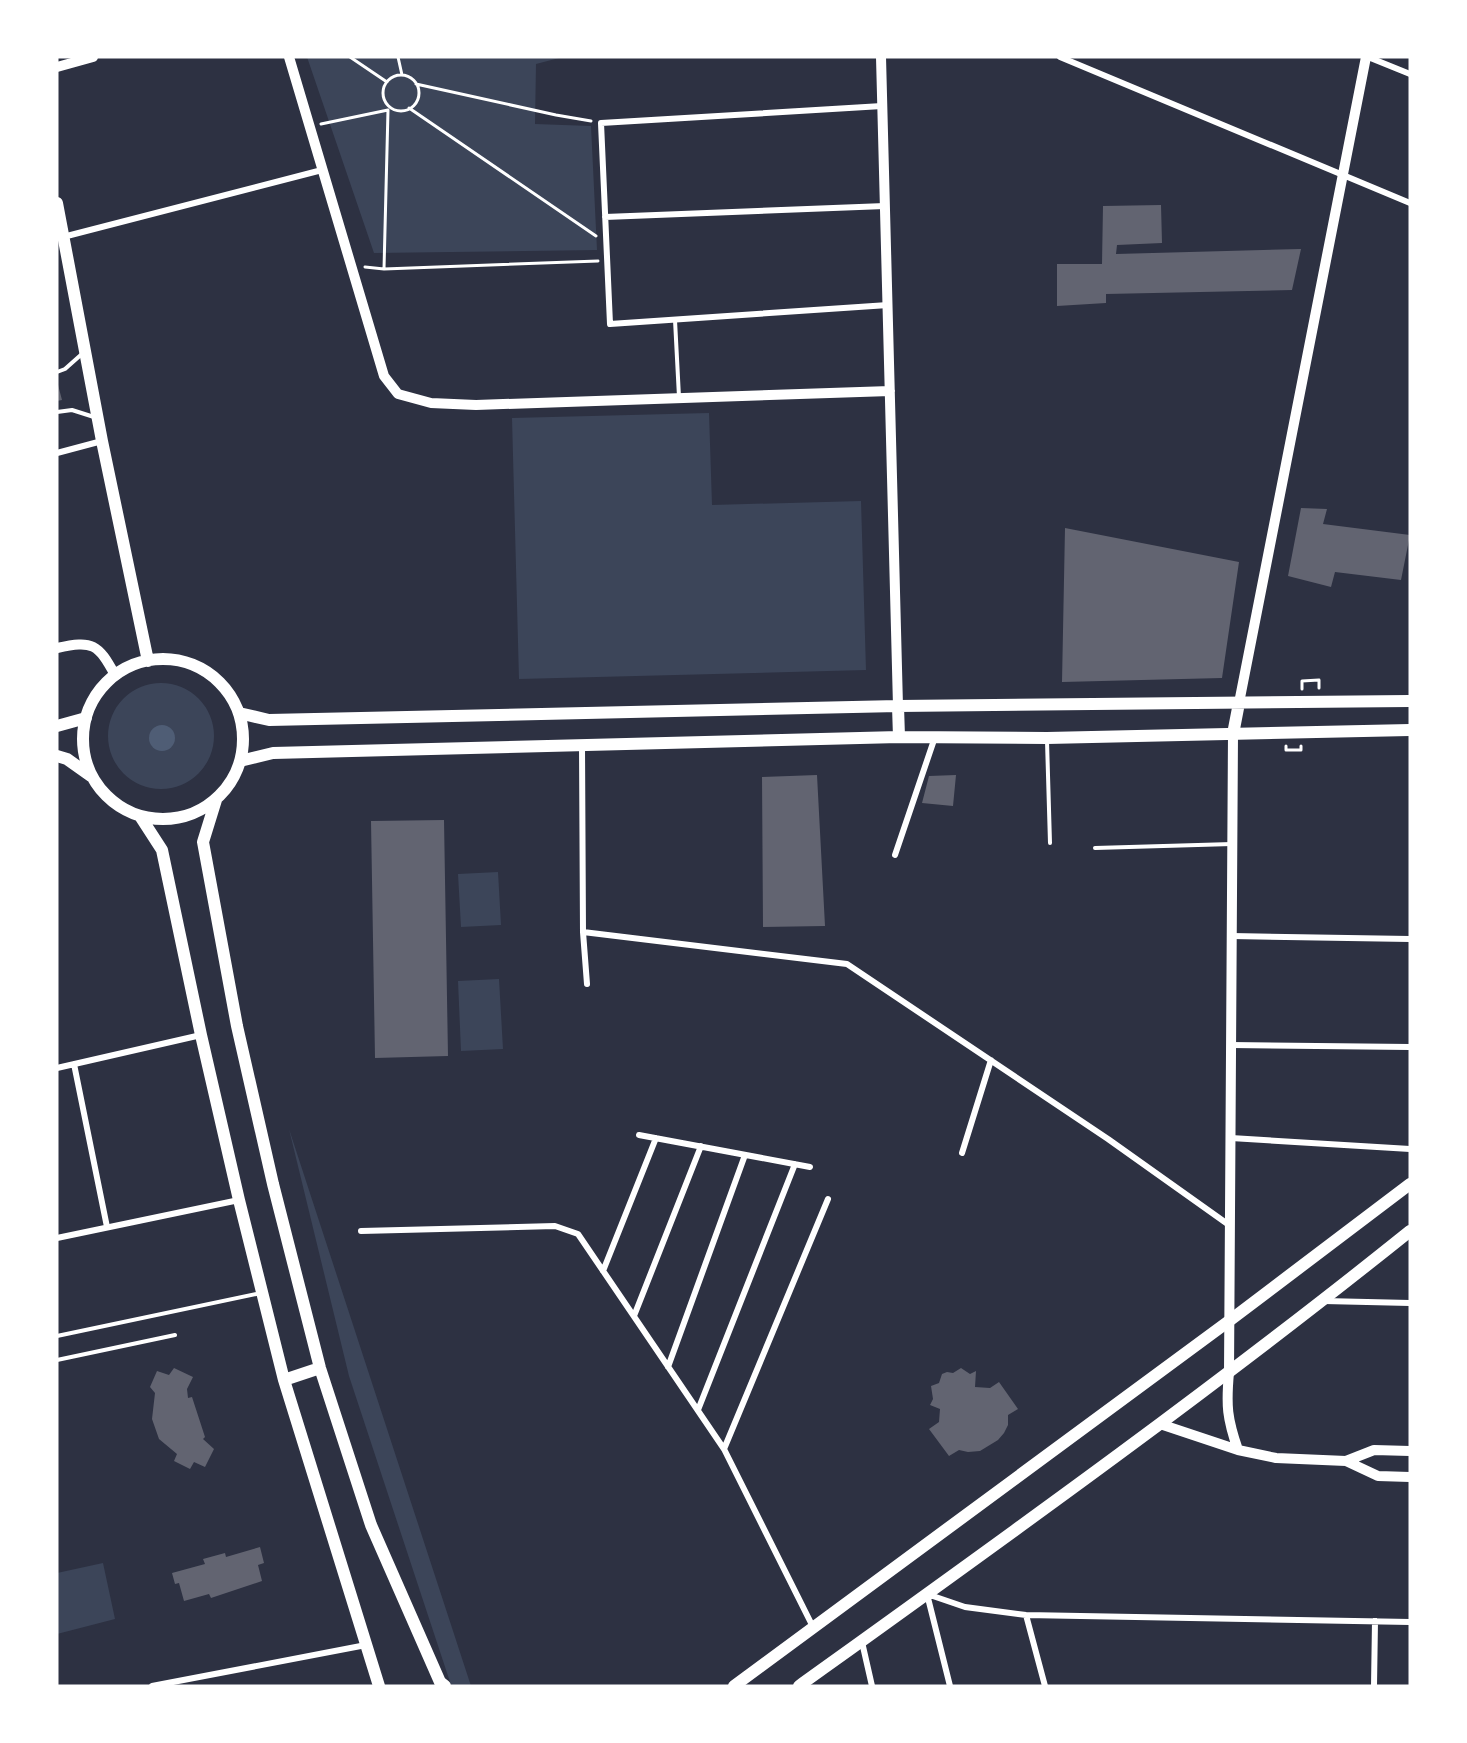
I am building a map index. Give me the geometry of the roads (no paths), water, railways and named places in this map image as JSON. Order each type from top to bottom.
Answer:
[{"type":"main road","points":[[57,203],[97,418],[148,661]]},
{"type":"main road","points":[[171,660],[193,665],[212,676],[228,693],[239,713],[243,737],[240,761],[231,782],[216,800],[179,818],[161,819],[140,816],[120,807],[104,793],[92,776],[85,757],[83,737],[92,701],[102,687],[116,675],[131,666],[148,661],[171,660]]},
{"type":"main road","points":[[239,713],[269,720],[898,706],[1410,700]]},
{"type":"main road","points":[[1233,734],[1239,703]]},
{"type":"main road","points":[[898,706],[899,737]]},
{"type":"main road","points":[[57,726],[86,718]]},
{"type":"main road","points":[[240,761],[273,753],[899,737],[1047,738],[1410,730]]},
{"type":"main road","points":[[57,756],[67,759],[92,776]]},
{"type":"main road","points":[[216,800],[203,842],[237,1026],[273,1184],[320,1368],[371,1525],[440,1682],[445,1686]]},
{"type":"main road","points":[[140,816],[162,850],[201,1035],[284,1380],[379,1686]]},
{"type":"main road","points":[[734,1686],[1229,1321],[1410,1184]]},
{"type":"main road","points":[[799,1686],[1160,1424],[1410,1231]]},
{"type":"main road","points":[[284,1380],[320,1368]]},
{"type":"street","points":[[57,67],[93,57]]},
{"type":"street","points":[[289,57],[384,376],[398,394],[431,403],[476,405],[890,391]]},
{"type":"street","points":[[881,57],[898,706]]},
{"type":"street","points":[[1060,57],[1410,202]]},
{"type":"street","points":[[1239,703],[1367,57],[1410,74]]},
{"type":"street","points":[[882,106],[601,123],[609,324],[888,305]]},
{"type":"street","points":[[63,237],[322,170]]},
{"type":"street","points":[[605,217],[885,206]]},
{"type":"street","points":[[57,453],[102,441]]},
{"type":"street","points":[[57,648],[75,644],[93,645],[104,655],[116,675]]},
{"type":"street","points":[[1233,734],[1229,1372],[1226,1399],[1229,1423],[1238,1450]]},
{"type":"street","points":[[895,855],[935,737]]},
{"type":"street","points":[[582,745],[583,932],[586,984]]},
{"type":"street","points":[[583,932],[847,963],[1108,1138],[1230,1226]]},
{"type":"street","points":[[1232,936],[1410,939]]},
{"type":"street","points":[[57,1068],[201,1035]]},
{"type":"street","points":[[1231,1045],[1410,1047]]},
{"type":"street","points":[[962,1153],[991,1060]]},
{"type":"street","points":[[74,1064],[107,1227]]},
{"type":"street","points":[[639,1135],[810,1167]]},
{"type":"street","points":[[603,1271],[656,1138]]},
{"type":"street","points":[[1231,1138],[1410,1149]]},
{"type":"street","points":[[634,1316],[701,1146]]},
{"type":"street","points":[[668,1366],[745,1155]]},
{"type":"street","points":[[698,1410],[795,1164]]},
{"type":"street","points":[[57,1238],[239,1200]]},
{"type":"street","points":[[724,1449],[828,1200]]},
{"type":"street","points":[[361,1231],[555,1226],[578,1234],[724,1449],[813,1628]]},
{"type":"street","points":[[1322,1301],[1410,1303]]},
{"type":"street","points":[[1160,1424],[1238,1450],[1276,1458],[1346,1461],[1378,1476],[1410,1477]]},
{"type":"street","points":[[1346,1461],[1374,1450],[1410,1451]]},
{"type":"street","points":[[926,1593],[965,1607],[1026,1615],[1410,1622]]},
{"type":"street","points":[[926,1593],[950,1686]]},
{"type":"street","points":[[1026,1615],[1045,1686]]},
{"type":"street","points":[[1374,1686],[1375,1622]]},
{"type":"street","points":[[861,1641],[872,1686]]},
{"type":"street","points":[[152,1686],[366,1645]]},
{"type":"lane","points":[[675,320],[680,398]]},
{"type":"lane","points":[[57,372],[65,369],[85,352]]},
{"type":"lane","points":[[57,412],[72,410],[97,418]]},
{"type":"lane","points":[[1047,738],[1050,843]]},
{"type":"lane","points":[[1095,848],[1233,844]]},
{"type":"lane","points":[[57,1336],[262,1293]]},
{"type":"lane","points":[[57,1360],[175,1335]]}]
